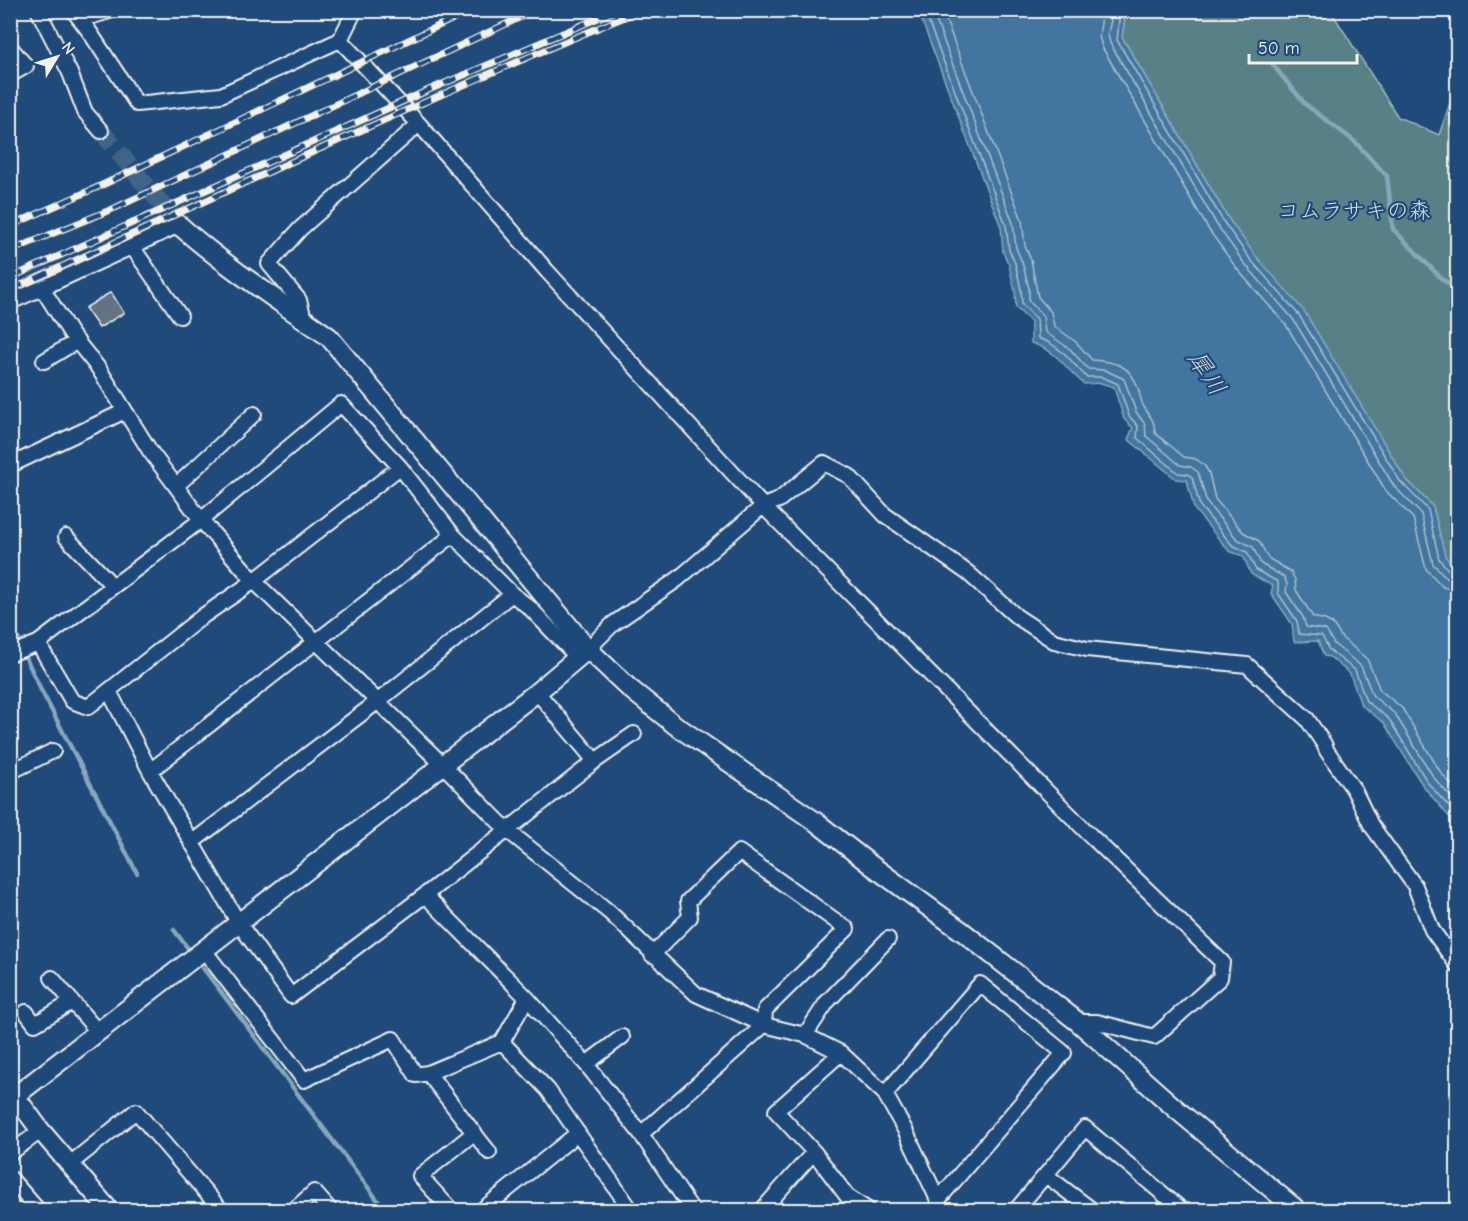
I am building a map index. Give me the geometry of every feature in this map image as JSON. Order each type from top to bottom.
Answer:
[{"type":"street","points":[[38,10],[70,73],[84,112],[101,131]]},
{"type":"street","points":[[73,11],[93,16],[113,10]]},
{"type":"street","points":[[73,11],[89,31],[137,104],[221,95],[340,40],[355,10]]},
{"type":"street","points":[[340,40],[419,124],[548,271],[763,506],[1091,836],[1222,962],[1220,978],[1155,1037],[1097,1022],[1078,1022]]},
{"type":"street","points":[[10,47],[26,66],[10,75]]},
{"type":"street","points":[[304,319],[299,300],[269,264],[300,229],[419,124]]},
{"type":"street","points":[[10,302],[133,248],[179,225],[216,257],[329,337],[582,653]]},
{"type":"street","points":[[133,248],[180,316]]},
{"type":"street","points":[[42,288],[77,342],[99,369],[150,451],[201,520],[254,581],[507,830],[609,912],[696,994],[764,1025],[805,1035],[841,1053],[885,1094],[905,1130],[939,1205],[1064,1053],[980,984],[885,1094]]},
{"type":"street","points":[[44,361],[77,342]]},
{"type":"street","points":[[10,654],[38,643],[201,520],[341,404],[400,467],[453,535],[512,594],[582,653],[675,725],[816,822],[1078,1022],[1176,1109],[1297,1210]]},
{"type":"street","points":[[15,463],[125,411]]},
{"type":"street","points":[[176,486],[254,414]]},
{"type":"street","points":[[109,1210],[13,1098],[537,692],[613,624],[678,579],[763,506],[779,500],[824,463],[849,476],[885,515],[968,573],[1016,616],[1054,641],[1087,649],[1248,665],[1307,719],[1354,790],[1371,825],[1415,886],[1432,930],[1458,966]]},
{"type":"street","points":[[38,643],[72,701],[88,707],[203,616],[254,581],[400,467]]},
{"type":"street","points":[[150,771],[453,535]]},
{"type":"street","points":[[66,537],[113,586]]},
{"type":"street","points":[[191,843],[377,702],[512,594]]},
{"type":"street","points":[[110,691],[150,771],[191,843],[238,922],[291,996],[425,895],[595,761],[634,734]]},
{"type":"street","points":[[537,692],[595,761]]},
{"type":"street","points":[[10,772],[53,751]]},
{"type":"street","points":[[641,1134],[764,1025],[765,1010],[847,929],[739,852],[688,901],[690,916],[652,955]]},
{"type":"street","points":[[425,895],[527,998],[586,1064],[641,1134],[692,1210]]},
{"type":"street","points":[[805,1035],[827,1002],[888,939]]},
{"type":"street","points":[[203,949],[304,1080],[393,1039],[416,1075],[428,1073],[502,1042],[527,998]]},
{"type":"street","points":[[52,978],[98,1032]]},
{"type":"street","points":[[26,1012],[34,1024],[72,1002]]},
{"type":"street","points":[[586,1064],[622,1037]]},
{"type":"street","points":[[502,1042],[548,1090],[623,1208]]},
{"type":"street","points":[[841,1053],[776,1111],[814,1152],[847,1196],[868,1210]]},
{"type":"street","points":[[428,1073],[489,1152]]},
{"type":"street","points":[[70,1164],[136,1110],[221,1210]]},
{"type":"street","points":[[1017,1210],[1085,1128],[1172,1208]]},
{"type":"street","points":[[10,1154],[41,1131]]},
{"type":"street","points":[[451,1210],[420,1176],[474,1132]]},
{"type":"street","points":[[482,1210],[578,1134]]},
{"type":"street","points":[[765,1209],[814,1152]]},
{"type":"street","points":[[1047,1176],[1092,1210]]},
{"type":"street","points":[[10,1178],[38,1210]]},
{"type":"street","points":[[294,1210],[314,1192],[330,1210]]},
{"type":"green space","name":"コムラサキの森","points":[[1126,11],[1331,11],[1398,117],[1439,135],[1457,83],[1457,571],[1445,556],[1433,507],[1405,478],[1355,397],[1228,218],[1122,37]]},
{"type":"water","name":"犀川","points":[[918,11],[1126,11],[1122,37],[1228,218],[1255,255],[1304,311],[1405,478],[1433,507],[1445,556],[1457,571],[1457,826],[1423,786],[1384,723],[1361,705],[1350,674],[1330,657],[1324,656],[1318,641],[1294,642],[1292,624],[1271,593],[1273,586],[1251,574],[1243,556],[1229,551],[1194,509],[1187,480],[1176,479],[1128,439],[1133,428],[1124,419],[1114,387],[1101,383],[1084,384],[1055,355],[1031,343],[1031,322],[1016,308],[1009,265],[1003,252],[1001,227]]},
{"type":"building","points":[[111,292],[124,313],[99,328],[85,308]]},
{"type":"waterway","points":[[1273,65],[1305,104],[1354,141],[1387,176],[1393,229],[1443,280],[1458,289]]},
{"type":"waterway","points":[[10,618],[20,644]]},
{"type":"waterway","points":[[24,654],[137,873]]},
{"type":"waterway","points":[[174,930],[190,951]]},
{"type":"waterway","points":[[203,968],[385,1210]]},
{"type":"tunnel","points":[[101,131],[179,225]]},
{"type":"railway","points":[[10,226],[98,187],[472,10]]},
{"type":"railway","points":[[10,251],[115,208],[536,10]]},
{"type":"railway","points":[[10,278],[431,89],[617,10]]},
{"type":"railway","points":[[10,290],[404,111],[642,10]]}]
